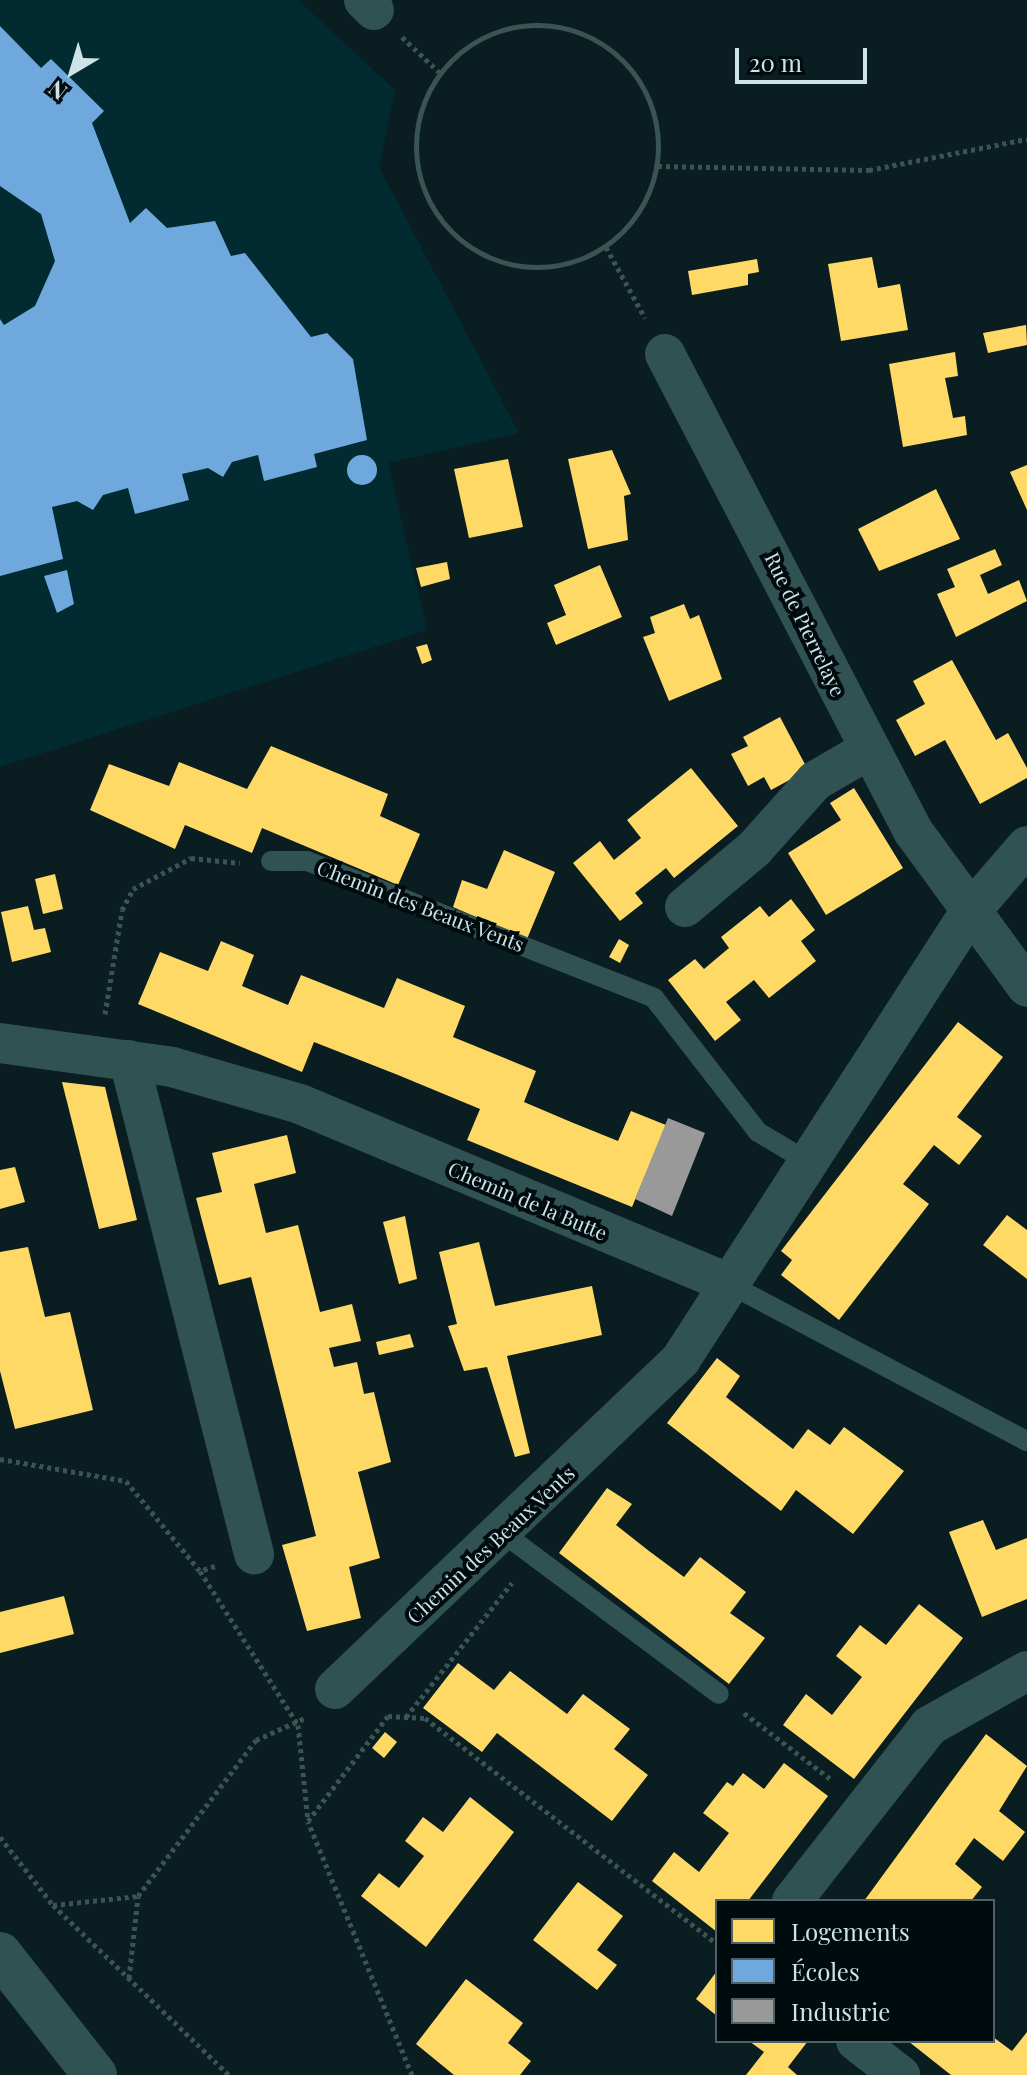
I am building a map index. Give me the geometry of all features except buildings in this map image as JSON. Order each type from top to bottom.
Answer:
[{"type":"street","name":"Rue de Pierrelaye","points":[[665,354],[868,750],[970,912],[1027,987]]},
{"type":"street","points":[[685,907],[754,849],[815,781],[868,750]]},
{"type":"street","name":"Chemin des Beaux Vents","points":[[335,1689],[518,1545],[681,1359],[725,1282],[970,912],[1027,846]]},
{"type":"street","name":"Chemin de la Butte","points":[[0,1043],[114,1058],[300,1104],[725,1282]]},
{"type":"street","points":[[114,1058],[254,1554]]},
{"type":"street","points":[[794,1899],[864,1805],[944,1711],[1027,1671]]},
{"type":"street","points":[[2,1961],[95,2075]]},
{"type":"lane","name":"Chemin des Beaux Vents","points":[[271,861],[307,861],[654,998],[758,1132],[805,1160]]},
{"type":"lane","name":"Chemin de la Butte","points":[[725,1282],[1027,1441]]},
{"type":"lane","points":[[518,1545],[719,1694]]},
{"type":"path","points":[[546,24],[585,34],[619,55],[644,87],[658,125],[658,166],[631,225],[606,247],[572,263],[534,268],[497,261],[463,243],[437,216],[420,181],[415,144],[421,106],[439,72],[468,45],[505,27],[546,24]]},
{"type":"path","points":[[658,166],[869,170],[1027,139]]},
{"type":"path","points":[[606,247],[665,354]]},
{"type":"path","points":[[114,1058],[122,910],[133,889],[191,858],[271,861]]},
{"type":"path","points":[[0,1459],[126,1481],[200,1571],[298,1725],[308,1821],[412,2075]]},
{"type":"path","points":[[406,1717],[518,1545]]},
{"type":"path","points":[[200,1571],[254,1554]]},
{"type":"path","points":[[719,1694],[864,1805]]},
{"type":"path","points":[[308,1821],[388,1716],[425,1718],[715,1942]]},
{"type":"path","points":[[129,1978],[138,1896],[256,1740],[298,1725]]},
{"type":"path","points":[[0,1837],[53,1905],[229,2075]]},
{"type":"path","points":[[53,1905],[138,1896]]},
{"type":"shaded area","points":[[0,0],[298,0],[395,90],[379,167],[519,433],[388,463],[427,630],[0,767]]}]
